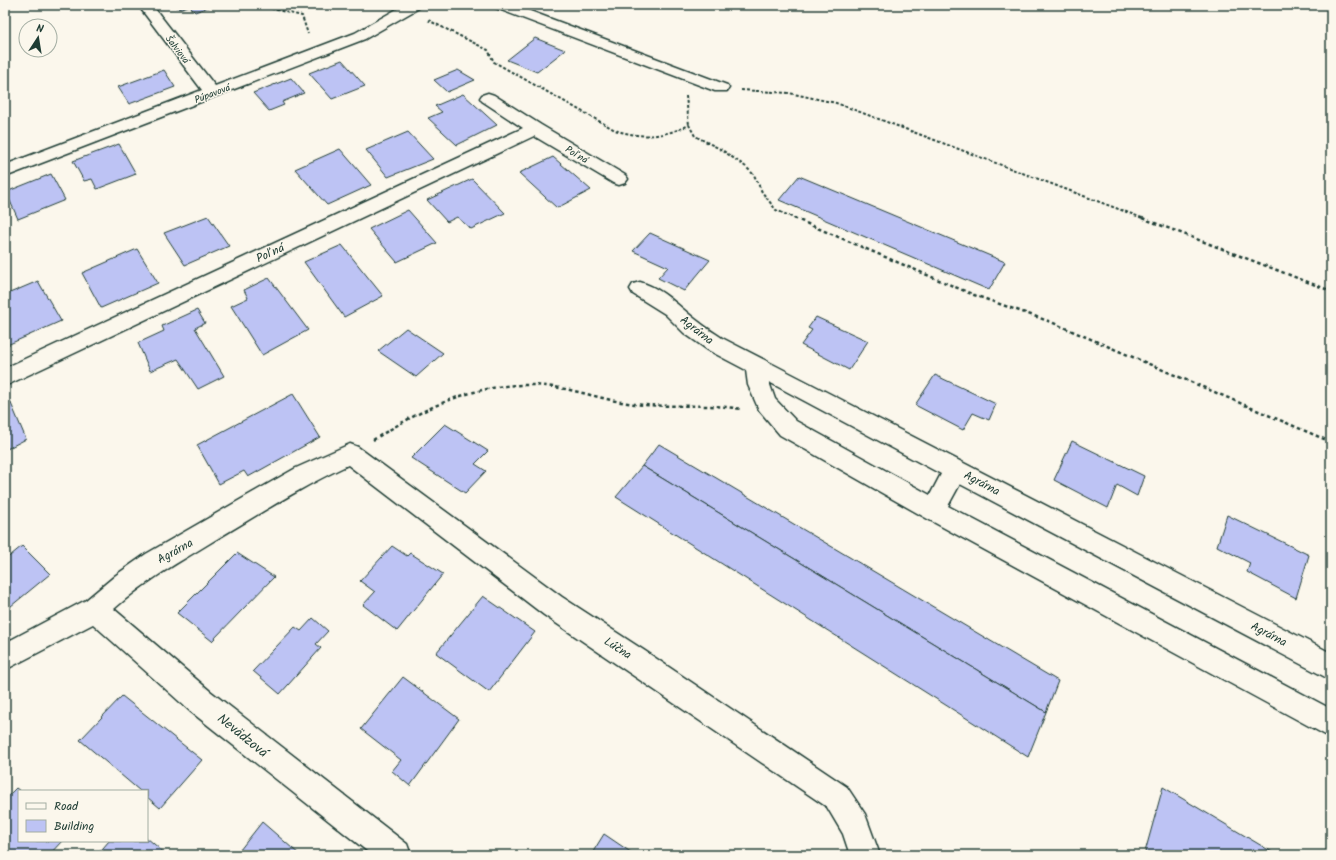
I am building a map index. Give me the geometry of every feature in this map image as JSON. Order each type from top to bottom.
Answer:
[{"type":"street","name":"Šalviová","points":[[145,5],[212,93]]},
{"type":"street","points":[[501,5],[721,88]]},
{"type":"street","name":"Púpavová","points":[[5,171],[360,36],[411,7]]},
{"type":"street","name":"Poľná","points":[[488,98],[535,129],[618,179]]},
{"type":"street","name":"Poľná","points":[[5,377],[535,129]]},
{"type":"street","name":"Agrárna","points":[[640,289],[672,309],[691,327],[715,344],[956,469],[1331,667]]},
{"type":"street","points":[[756,365],[759,385],[767,404],[788,428],[934,510],[1331,724]]},
{"type":"street","name":"Agrárna","points":[[5,657],[95,609],[125,582],[155,562],[304,475],[350,454]]},
{"type":"street","name":"Lúčna","points":[[350,454],[553,606],[636,660],[837,797],[850,813],[858,831],[865,855]]},
{"type":"street","points":[[934,510],[956,469]]},
{"type":"street","name":"Nevädzová","points":[[95,609],[200,701],[396,855]]},
{"type":"path","points":[[267,5],[273,9],[302,16],[308,34]]},
{"type":"path","points":[[411,7],[488,50],[494,62],[615,130],[632,136],[650,137],[675,132],[689,126]]},
{"type":"path","points":[[738,90],[760,89],[796,93],[836,103],[1079,193],[1331,291]]},
{"type":"path","points":[[685,91],[689,126],[695,136],[722,150],[746,167],[754,175],[762,192],[776,210],[974,295],[1051,322],[1331,442]]},
{"type":"path","points":[[350,454],[399,423],[450,398],[501,386],[531,384],[548,386],[607,400],[651,406],[672,408],[719,405],[744,410]]},
{"type":"building","points":[[175,5],[214,5],[195,12],[189,6],[179,9]]},
{"type":"building","points":[[535,38],[565,50],[537,72],[507,60]]},
{"type":"building","points":[[342,60],[365,86],[332,99],[309,73]]},
{"type":"building","points":[[164,70],[175,87],[129,104],[118,87]]},
{"type":"building","points":[[458,70],[475,80],[447,92],[434,80]]},
{"type":"building","points":[[291,78],[304,93],[282,102],[284,105],[269,111],[253,93]]},
{"type":"building","points":[[463,94],[497,125],[457,145],[428,118],[442,112],[435,106]]},
{"type":"building","points":[[408,132],[433,159],[388,177],[366,150]]},
{"type":"building","points":[[119,144],[136,174],[97,189],[92,179],[84,181],[73,161]]},
{"type":"building","points":[[340,149],[371,185],[327,205],[295,169]]},
{"type":"building","points":[[553,157],[591,190],[557,208],[519,173]]},
{"type":"building","points":[[51,174],[65,200],[18,219],[6,192]]},
{"type":"building","points":[[799,176],[1005,262],[989,290],[779,200]]},
{"type":"building","points":[[472,179],[505,213],[471,229],[457,217],[447,222],[427,200]]},
{"type":"building","points":[[408,210],[437,243],[397,262],[369,229]]},
{"type":"building","points":[[208,216],[229,246],[185,265],[164,233]]},
{"type":"building","points":[[650,233],[710,260],[684,291],[658,278],[668,267],[633,251]]},
{"type":"building","points":[[342,245],[383,296],[344,317],[304,262]]},
{"type":"building","points":[[137,249],[158,283],[101,308],[82,273]]},
{"type":"building","points":[[269,278],[308,330],[262,355],[231,306],[248,298],[244,290]]},
{"type":"building","points":[[38,281],[61,321],[5,346],[5,295]]},
{"type":"building","points":[[197,310],[205,323],[195,328],[224,376],[198,389],[178,359],[150,371],[138,343],[164,331],[162,326]]},
{"type":"building","points":[[816,317],[868,341],[849,370],[801,345],[812,330],[808,328]]},
{"type":"building","points":[[406,328],[443,353],[416,377],[378,351]]},
{"type":"building","points":[[935,375],[996,404],[989,420],[973,413],[963,430],[915,405]]},
{"type":"building","points":[[293,394],[320,437],[248,477],[244,471],[219,484],[197,445]]},
{"type":"building","points":[[10,401],[26,439],[5,450],[5,403]]},
{"type":"building","points":[[445,424],[488,451],[475,464],[486,471],[465,493],[411,458]]},
{"type":"building","points":[[1072,441],[1144,476],[1137,496],[1117,485],[1108,508],[1054,480]]},
{"type":"building","points":[[659,444],[1058,681],[1046,712],[642,466]]},
{"type":"building","points":[[642,466],[1046,712],[1028,757],[616,497]]},
{"type":"building","points":[[1227,515],[1309,555],[1296,598],[1247,572],[1250,563],[1217,546]]},
{"type":"building","points":[[22,546],[50,574],[5,611],[5,560]]},
{"type":"building","points":[[392,546],[407,556],[410,553],[443,574],[397,631],[363,605],[375,592],[360,581]]},
{"type":"building","points":[[237,553],[274,577],[212,641],[177,613]]},
{"type":"building","points":[[483,596],[535,632],[489,692],[436,653]]},
{"type":"building","points":[[313,618],[328,631],[316,644],[321,648],[280,694],[253,671],[295,627],[301,631]]},
{"type":"building","points":[[403,677],[459,719],[410,786],[392,771],[401,760],[361,729]]},
{"type":"building","points":[[122,696],[202,760],[160,808],[148,798],[148,790],[139,790],[80,740]]},
{"type":"building","points":[[1163,787],[1272,852],[1272,855],[1150,855],[1145,852]]},
{"type":"building","points":[[16,788],[19,790],[18,842],[61,842],[49,855],[5,855],[5,799]]},
{"type":"building","points":[[262,822],[300,855],[236,855]]},
{"type":"building","points":[[604,834],[635,855],[591,855]]},
{"type":"building","points":[[148,839],[167,855],[97,855],[108,842],[148,842]]}]
